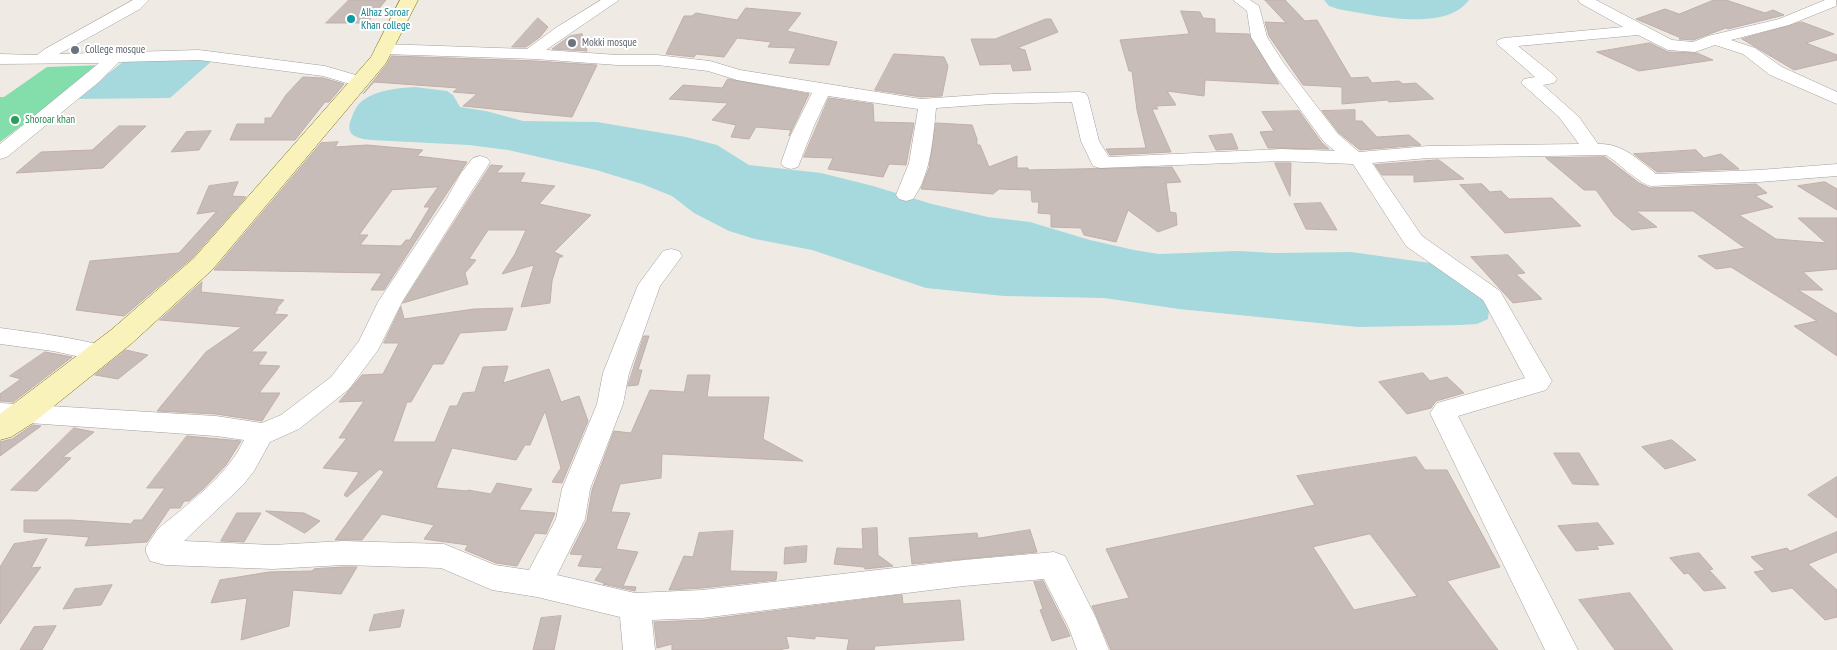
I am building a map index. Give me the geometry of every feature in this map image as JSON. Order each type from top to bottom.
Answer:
[{"type":"street","points":[[41,60],[51,52],[135,6],[142,0]]},
{"type":"street","points":[[7,419],[121,337],[203,264],[379,59],[408,0]]},
{"type":"street","points":[[530,54],[612,0]]},
{"type":"street","points":[[1240,0],[1254,9],[1259,37],[1278,67],[1332,138],[1363,164],[1414,241],[1492,296],[1539,381],[1537,384],[1446,410],[1443,413],[1562,650]]},
{"type":"street","points":[[1585,0],[1668,45],[1683,47],[1695,47],[1714,39],[1784,22],[1831,3]]},
{"type":"street","points":[[1592,150],[1587,139],[1564,110],[1530,82],[1548,78],[1504,43],[1641,30]]},
{"type":"street","points":[[1714,39],[1749,52],[1776,71],[1837,99]]},
{"type":"street","points":[[384,49],[530,54],[617,60],[657,60],[710,66],[737,75],[823,90],[928,103],[1079,97],[1095,152],[1100,162],[1109,163],[1229,156],[1282,155],[1356,158],[1428,152],[1610,149],[1629,161],[1651,180],[1759,176],[1837,170]]},
{"type":"street","points":[[0,59],[41,60],[199,55],[325,71],[360,82]]},
{"type":"street","points":[[0,153],[93,78],[114,58]]},
{"type":"street","points":[[791,164],[794,148],[823,90]]},
{"type":"street","points":[[906,195],[918,159],[928,103]]},
{"type":"street","points":[[480,162],[471,173],[456,200],[390,302],[369,344],[340,383],[290,422],[259,436],[254,451],[226,485],[168,539],[161,548],[161,552],[273,557],[343,553],[444,556],[492,577],[537,584],[635,607],[702,604],[964,573],[1054,565],[1061,584],[1088,633],[1093,650]]},
{"type":"street","points":[[537,584],[570,519],[576,490],[610,404],[616,373],[649,285],[671,256]]},
{"type":"street","points":[[0,336],[53,343],[99,353]]},
{"type":"street","points":[[7,419],[216,426],[258,432],[259,436]]},
{"type":"street","points":[[635,607],[640,650]]},
{"type":"green space","name":"Shoroar khan","points":[[102,65],[0,142],[0,97],[4,97],[47,67]]},
{"type":"water","points":[[1324,0],[1469,0],[1458,10],[1443,16],[1426,19],[1408,19],[1338,9],[1329,6]]},
{"type":"water","points":[[213,60],[170,98],[76,99],[124,61]]},
{"type":"water","points":[[415,87],[447,91],[453,95],[460,107],[486,111],[523,121],[597,122],[686,137],[717,145],[749,165],[821,173],[932,204],[988,217],[1030,222],[1090,240],[1134,250],[1159,254],[1238,251],[1274,253],[1351,252],[1430,263],[1446,269],[1481,297],[1489,310],[1488,319],[1477,324],[1461,325],[1358,327],[1179,309],[1104,298],[1004,296],[926,288],[812,250],[755,239],[729,231],[694,213],[672,196],[642,184],[596,170],[508,150],[469,145],[371,140],[356,137],[350,132],[349,128],[353,115],[357,106],[362,101],[380,92]]},
{"type":"building","points":[[349,0],[386,0],[367,23],[326,23]]},
{"type":"building","points":[[1265,0],[1285,0],[1305,21],[1317,20],[1351,78],[1368,77],[1372,83],[1399,81],[1403,84],[1416,83],[1434,99],[1389,102],[1387,100],[1342,104],[1342,87],[1303,85],[1269,36],[1265,22],[1286,23]]},
{"type":"building","points":[[1714,0],[1726,0],[1765,13],[1773,10],[1784,15],[1726,28],[1693,40],[1679,39],[1681,38],[1636,19],[1665,9],[1679,14]]},
{"type":"building","points":[[746,8],[801,13],[787,31],[837,42],[829,65],[789,63],[796,48],[768,47],[771,42],[737,38],[724,57],[696,54],[694,57],[666,54],[684,16],[692,16],[696,13],[737,20]]},
{"type":"building","points":[[1181,11],[1200,12],[1203,18],[1215,19],[1215,33],[1249,34],[1279,84],[1205,80],[1204,96],[1167,91],[1176,105],[1156,106],[1158,109],[1152,109],[1171,152],[1110,155],[1106,149],[1146,148],[1137,110],[1132,71],[1129,71],[1120,40],[1189,34]]},
{"type":"building","points":[[538,18],[548,27],[540,37],[526,47],[512,47]]},
{"type":"building","points":[[1046,19],[1051,19],[1058,32],[1017,48],[1025,50],[1031,70],[1013,71],[1011,64],[980,65],[971,39],[995,39]]},
{"type":"building","points":[[1802,22],[1834,34],[1806,43],[1837,55],[1837,60],[1794,70],[1742,39]]},
{"type":"building","points":[[582,34],[587,51],[552,49],[570,36]]},
{"type":"building","points":[[1650,43],[1668,52],[1697,53],[1713,60],[1639,71],[1597,52]]},
{"type":"building","points":[[894,54],[944,57],[948,66],[942,96],[921,97],[875,90]]},
{"type":"building","points":[[392,56],[597,65],[572,117],[463,106],[477,94],[453,92],[458,88],[374,82],[363,94]]},
{"type":"building","points":[[303,77],[323,78],[344,84],[329,102],[325,102],[295,140],[230,140],[237,124],[265,124],[265,118],[271,118],[286,95]]},
{"type":"building","points":[[728,79],[809,94],[789,136],[791,130],[756,127],[749,139],[731,137],[736,125],[712,120],[728,103],[669,99],[683,85],[722,88]]},
{"type":"building","points":[[829,98],[873,104],[874,122],[914,123],[906,165],[889,164],[883,177],[828,169],[833,158],[804,157]]},
{"type":"building","points":[[1355,110],[1355,121],[1362,121],[1377,137],[1409,135],[1421,145],[1360,150],[1339,133],[1322,111]]},
{"type":"building","points":[[1299,111],[1322,143],[1329,149],[1268,148],[1260,132],[1274,131],[1262,112]]},
{"type":"building","points":[[936,123],[972,125],[977,145],[980,145],[989,167],[1017,156],[1017,168],[1028,168],[1028,170],[1172,167],[1181,182],[1166,183],[1170,212],[1176,213],[1177,225],[1158,232],[1128,210],[1116,242],[1084,235],[1081,228],[1051,227],[1051,214],[1038,213],[1039,202],[1032,202],[1031,190],[999,189],[993,194],[921,189],[929,168]]},
{"type":"building","points":[[119,126],[146,126],[103,168],[16,173],[41,152],[92,150]]},
{"type":"building","points":[[211,131],[199,150],[171,152],[186,132]]},
{"type":"building","points":[[1232,134],[1238,149],[1216,150],[1209,136]]},
{"type":"building","points":[[338,142],[335,147],[367,145],[423,150],[417,156],[467,162],[384,290],[371,290],[382,273],[214,270],[321,143]],"holes":[[[438,187],[424,207],[430,207],[410,240],[406,240],[401,246],[360,245],[368,235],[359,235],[392,190]]]},
{"type":"building","points":[[1696,150],[1704,158],[1721,154],[1739,169],[1657,172],[1634,154]]},
{"type":"building","points":[[1605,157],[1639,183],[1650,188],[1756,184],[1767,193],[1755,196],[1773,207],[1739,215],[1776,239],[1826,243],[1798,218],[1837,218],[1837,269],[1803,272],[1823,290],[1798,290],[1837,314],[1837,356],[1794,326],[1817,321],[1731,267],[1716,269],[1698,256],[1745,248],[1693,211],[1636,211],[1657,227],[1632,230],[1614,215],[1596,190],[1584,190],[1546,158]]},
{"type":"building","points":[[1439,160],[1464,179],[1414,182],[1414,175],[1382,175],[1375,165]]},
{"type":"building","points":[[1275,163],[1291,163],[1290,196]]},
{"type":"building","points":[[491,165],[503,166],[496,173],[525,173],[520,182],[555,186],[539,204],[591,215],[554,252],[563,256],[559,258],[552,281],[550,303],[521,307],[534,265],[502,274],[515,254],[526,230],[488,230],[469,259],[476,260],[465,273],[468,284],[403,303]]},
{"type":"building","points":[[238,182],[232,196],[246,197],[193,257],[124,316],[76,310],[90,261],[179,253],[217,211],[197,214],[209,186]]},
{"type":"building","points":[[1825,182],[1837,189],[1837,210],[1798,186]]},
{"type":"building","points":[[1482,184],[1490,192],[1501,191],[1509,199],[1552,198],[1581,226],[1505,233],[1460,185]]},
{"type":"building","points":[[1321,203],[1337,230],[1306,229],[1294,204]]},
{"type":"building","points":[[1508,255],[1525,273],[1516,274],[1542,299],[1513,303],[1471,257]]},
{"type":"building","points":[[202,282],[201,292],[284,300],[274,314],[288,315],[251,352],[267,352],[258,365],[280,366],[259,393],[280,393],[262,421],[216,414],[157,411],[206,352],[242,327],[160,320]]},
{"type":"building","points":[[401,307],[404,319],[474,309],[513,308],[506,330],[460,333],[443,364],[433,364],[411,402],[407,402],[393,442],[435,442],[450,406],[457,406],[463,393],[475,392],[483,367],[508,366],[503,383],[549,369],[561,402],[579,396],[588,421],[562,483],[552,482],[561,468],[545,411],[530,445],[525,445],[516,460],[452,448],[436,488],[491,494],[497,483],[532,489],[519,510],[555,513],[546,534],[535,533],[517,566],[496,563],[465,550],[468,545],[424,539],[434,525],[382,514],[362,540],[335,540],[384,472],[380,469],[347,497],[344,495],[359,472],[323,468],[347,438],[339,438],[364,401],[339,402],[362,375],[383,374],[399,343],[384,343]]},
{"type":"building","points":[[644,336],[649,336],[638,370],[642,370],[638,385],[628,386]]},
{"type":"building","points":[[126,350],[148,355],[118,379],[95,375]]},
{"type":"building","points":[[45,352],[72,357],[13,402],[0,401],[0,394],[21,379],[10,376]]},
{"type":"building","points":[[1423,373],[1430,381],[1447,377],[1464,393],[1436,401],[1431,408],[1407,414],[1379,382]]},
{"type":"building","points":[[688,375],[710,375],[707,397],[769,397],[763,439],[803,461],[662,454],[661,478],[620,484],[611,512],[630,513],[616,549],[638,552],[623,586],[636,587],[635,591],[603,584],[607,584],[595,580],[603,568],[578,566],[583,555],[570,554],[587,520],[592,490],[614,431],[631,433],[650,390],[684,392]]},
{"type":"building","points":[[33,425],[41,426],[0,456],[0,442],[12,439]]},
{"type":"building","points":[[74,428],[94,432],[63,457],[71,458],[37,491],[11,490]]},
{"type":"building","points":[[187,436],[241,441],[226,465],[204,488],[189,501],[184,501],[180,508],[170,508],[147,542],[85,546],[89,537],[24,532],[24,520],[71,520],[131,524],[134,520],[142,520],[165,488],[147,488]]},
{"type":"building","points":[[1672,440],[1696,460],[1665,469],[1642,447]]},
{"type":"building","points":[[1554,453],[1579,453],[1599,485],[1573,484]]},
{"type":"building","points":[[1416,457],[1425,470],[1447,470],[1500,567],[1447,581],[1498,650],[1111,650],[1092,606],[1129,598],[1106,549],[1315,505],[1297,476]],"holes":[[[1370,534],[1417,596],[1354,610],[1313,547]]]},
{"type":"building","points":[[1837,477],[1837,518],[1808,495]]},
{"type":"building","points":[[266,511],[304,513],[320,521],[305,533]]},
{"type":"building","points":[[237,513],[261,513],[244,542],[221,541]]},
{"type":"building","points":[[1598,523],[1614,544],[1596,546],[1599,549],[1576,551],[1558,526]]},
{"type":"building","points":[[877,528],[878,555],[893,566],[865,569],[864,567],[834,564],[837,548],[863,549],[862,529]]},
{"type":"building","points":[[1030,530],[1037,552],[912,564],[909,538],[977,533],[978,538]]},
{"type":"building","points":[[733,531],[730,571],[777,572],[776,580],[669,590],[684,556],[693,557],[699,533]]},
{"type":"building","points":[[1837,532],[1837,552],[1808,564],[1837,590],[1837,617],[1825,620],[1792,588],[1772,592],[1754,572],[1765,570],[1751,557],[1787,548],[1790,551]]},
{"type":"building","points":[[47,539],[31,568],[41,567],[0,624],[0,567],[14,544]]},
{"type":"building","points":[[807,546],[806,562],[784,564],[785,548]]},
{"type":"building","points":[[1699,553],[1713,569],[1709,570],[1726,588],[1704,591],[1688,573],[1684,574],[1670,558]]},
{"type":"building","points":[[357,567],[341,594],[293,590],[289,626],[241,640],[247,598],[211,603],[220,580],[269,572],[312,571],[314,569]]},
{"type":"building","points":[[1043,581],[1070,636],[1052,641],[1040,610],[1043,609],[1034,582]]},
{"type":"building","points":[[112,585],[101,605],[63,609],[75,589]]},
{"type":"building","points":[[1630,593],[1673,650],[1615,650],[1579,600]]},
{"type":"building","points":[[902,595],[903,604],[960,600],[964,640],[875,646],[874,650],[847,650],[849,639],[815,636],[815,639],[786,636],[789,648],[778,650],[672,650],[672,644],[657,648],[654,622],[702,620]]},
{"type":"building","points":[[404,610],[400,627],[369,631],[374,615]]},
{"type":"building","points":[[561,616],[554,650],[533,650],[541,618]]},
{"type":"building","points":[[56,626],[42,650],[20,650],[34,627]]},
{"type":"place","name":"Alhaz Soroar Khan college","points":[[351,19]]},
{"type":"place","name":"Mokki mosque","points":[[572,43]]},
{"type":"place","name":"College mosque","points":[[75,50]]},
{"type":"place","name":"Shoroar khan","points":[[15,120]]}]
